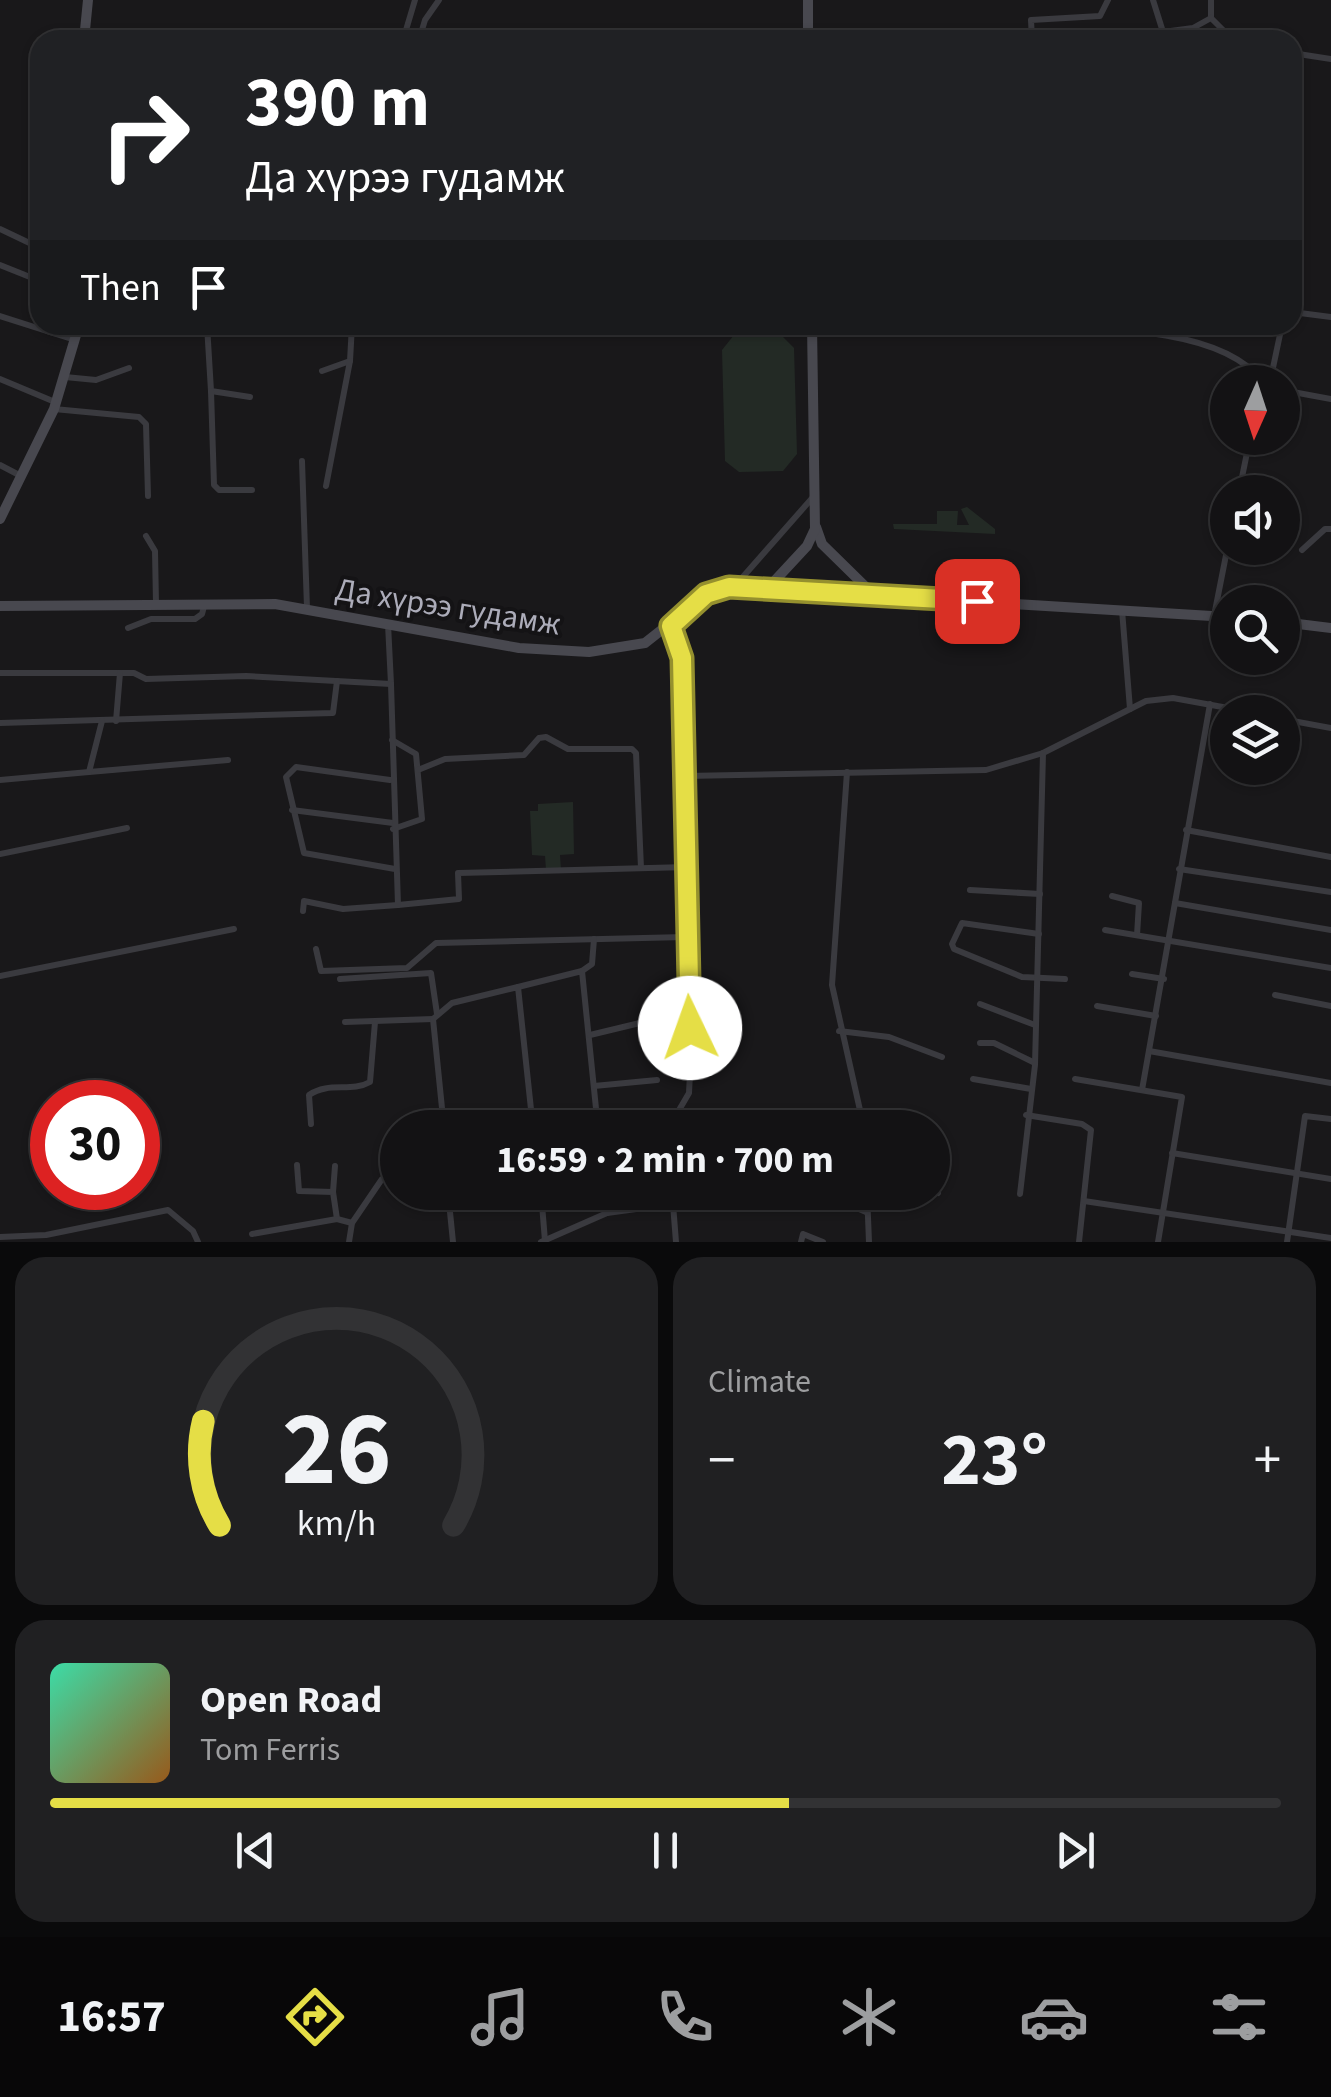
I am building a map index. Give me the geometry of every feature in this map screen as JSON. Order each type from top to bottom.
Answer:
[{"type":"main road","points":[[85,30],[88,0]]},
{"type":"main road","points":[[808,0],[808,30]]},
{"type":"main road","points":[[0,519],[55,406],[77,335]]},
{"type":"main road","points":[[812,335],[816,522],[822,544],[872,594]]},
{"type":"main road","points":[[768,588],[810,544],[816,522]]},
{"type":"main road","name":"Да хүрээ гудамж","points":[[0,603],[206,602],[307,608],[519,648],[588,652],[634,648],[671,626],[706,594],[734,587],[1210,616]]},
{"type":"main road","points":[[1300,624],[1331,628]]},
{"type":"street","points":[[406,30],[415,0]]},
{"type":"street","points":[[422,30],[439,0]]},
{"type":"street","points":[[1032,30],[1031,20],[1100,16],[1108,0]]},
{"type":"street","points":[[1153,0],[1160,30]]},
{"type":"street","points":[[1211,0],[1211,18],[1222,30]]},
{"type":"street","points":[[1185,30],[1211,18]]},
{"type":"street","points":[[1302,55],[1331,59]]},
{"type":"street","points":[[0,228],[30,243]]},
{"type":"street","points":[[0,266],[30,277]]},
{"type":"street","points":[[1302,313],[1331,317]]},
{"type":"street","points":[[0,316],[30,325]]},
{"type":"street","points":[[60,335],[76,340]]},
{"type":"street","points":[[207,335],[214,486],[219,490],[252,490]]},
{"type":"street","points":[[326,486],[351,335]]},
{"type":"street","points":[[1169,335],[1237,358],[1245,365]]},
{"type":"street","points":[[1270,365],[1279,335]]},
{"type":"street","points":[[322,371],[350,361]]},
{"type":"street","points":[[65,377],[96,380],[129,368]]},
{"type":"street","points":[[0,379],[55,406],[138,417],[146,424],[148,496]]},
{"type":"street","points":[[211,392],[250,397]]},
{"type":"street","points":[[1300,393],[1331,399]]},
{"type":"street","points":[[302,461],[307,608]]},
{"type":"street","points":[[0,465],[21,476]]},
{"type":"street","points":[[734,587],[815,495]]},
{"type":"street","points":[[1302,550],[1331,528]]},
{"type":"street","points":[[146,536],[155,551],[156,604]]},
{"type":"street","points":[[128,628],[151,619],[195,619],[202,614],[206,602]]},
{"type":"street","points":[[1122,610],[1130,709]]},
{"type":"street","points":[[388,623],[390,780],[398,905]]},
{"type":"street","points":[[671,626],[682,658],[687,867],[690,1093],[679,1110]]},
{"type":"street","points":[[0,674],[134,673],[146,679],[246,676],[390,684]]},
{"type":"street","points":[[116,721],[120,674]]},
{"type":"street","points":[[0,724],[333,713],[337,681]]},
{"type":"street","points":[[684,776],[970,772],[1043,752],[1160,698],[1210,704],[1142,1090]]},
{"type":"street","points":[[89,772],[102,721]]},
{"type":"street","points":[[1300,722],[1331,728]]},
{"type":"street","points":[[418,770],[445,760],[524,756],[538,738],[546,737],[568,750],[632,748],[636,753],[642,868]]},
{"type":"street","points":[[292,810],[393,826],[422,819],[416,754],[392,740]]},
{"type":"street","points":[[1020,1194],[1026,1115],[1035,1063],[1043,752]]},
{"type":"street","points":[[0,780],[228,760]]},
{"type":"street","points":[[390,780],[296,766],[286,777],[304,853],[395,868]]},
{"type":"street","points":[[847,772],[832,985],[859,1110]]},
{"type":"street","points":[[0,854],[127,828]]},
{"type":"street","points":[[1186,830],[1331,857]]},
{"type":"street","points":[[303,911],[304,901],[380,910],[459,900],[458,873],[687,867]]},
{"type":"street","points":[[1179,869],[1331,892]]},
{"type":"street","points":[[970,890],[1040,894]]},
{"type":"street","points":[[1112,896],[1139,904],[1137,935]]},
{"type":"street","points":[[1175,904],[1331,930]]},
{"type":"street","points":[[1039,934],[962,923],[952,944],[979,960],[1037,979],[1065,979]]},
{"type":"street","points":[[0,976],[234,929]]},
{"type":"street","points":[[1105,930],[1331,968]]},
{"type":"street","points":[[316,949],[320,970],[374,973],[407,968],[436,943],[685,936]]},
{"type":"street","points":[[345,1022],[435,1017],[452,1003],[582,971],[592,964],[594,939]]},
{"type":"street","points":[[582,971],[596,1110]]},
{"type":"street","points":[[340,978],[431,972],[443,1110]]},
{"type":"street","points":[[1132,974],[1164,978]]},
{"type":"street","points":[[518,987],[531,1110]]},
{"type":"street","points":[[1276,994],[1331,1006]]},
{"type":"street","points":[[980,1004],[1036,1025]]},
{"type":"street","points":[[1098,1006],[1156,1016]]},
{"type":"street","points":[[311,1124],[309,1095],[326,1086],[359,1087],[370,1082],[375,1022]]},
{"type":"street","points":[[590,1035],[644,1022]]},
{"type":"street","points":[[839,1030],[889,1037],[942,1058]]},
{"type":"street","points":[[980,1043],[994,1043],[1035,1063]]},
{"type":"street","points":[[1149,1051],[1331,1083]]},
{"type":"street","points":[[973,1079],[1031,1089]]},
{"type":"street","points":[[594,1086],[657,1080]]},
{"type":"street","points":[[1075,1080],[1182,1097],[1158,1242]]},
{"type":"street","points":[[1026,1115],[1082,1124],[1090,1130],[1079,1242]]},
{"type":"street","points":[[1287,1242],[1305,1116],[1331,1118]]},
{"type":"street","points":[[1172,1153],[1331,1179]]},
{"type":"street","points":[[297,1165],[300,1191],[334,1192]]},
{"type":"street","points":[[335,1166],[337,1220]]},
{"type":"street","points":[[349,1242],[352,1223],[380,1182]]},
{"type":"street","points":[[1084,1201],[1331,1238]]},
{"type":"street","points":[[0,1237],[46,1235],[168,1210],[193,1231],[198,1242]]},
{"type":"street","points":[[449,1210],[452,1242]]},
{"type":"street","points":[[542,1210],[543,1242],[607,1213],[629,1210]]},
{"type":"street","points":[[673,1210],[676,1242]]},
{"type":"street","points":[[861,1210],[866,1212],[869,1242]]},
{"type":"street","points":[[252,1234],[337,1220],[352,1223]]},
{"type":"street","points":[[801,1242],[803,1234],[809,1234],[823,1242]]},
{"type":"shaded area","points":[[734,335],[778,335],[794,348],[797,454],[783,471],[739,472],[725,461],[722,350]]},
{"type":"shaded area","points":[[967,507],[995,529],[995,534],[894,529],[893,524],[937,524],[937,511],[958,511],[957,525],[969,525],[961,509]]},
{"type":"shaded area","points":[[573,802],[574,854],[560,855],[561,870],[546,870],[545,856],[532,855],[530,811],[538,811],[538,804]]},
{"type":"route","points":[[690,1028],[685,936],[682,658],[671,626],[706,594],[729,587],[977,601]]}]
